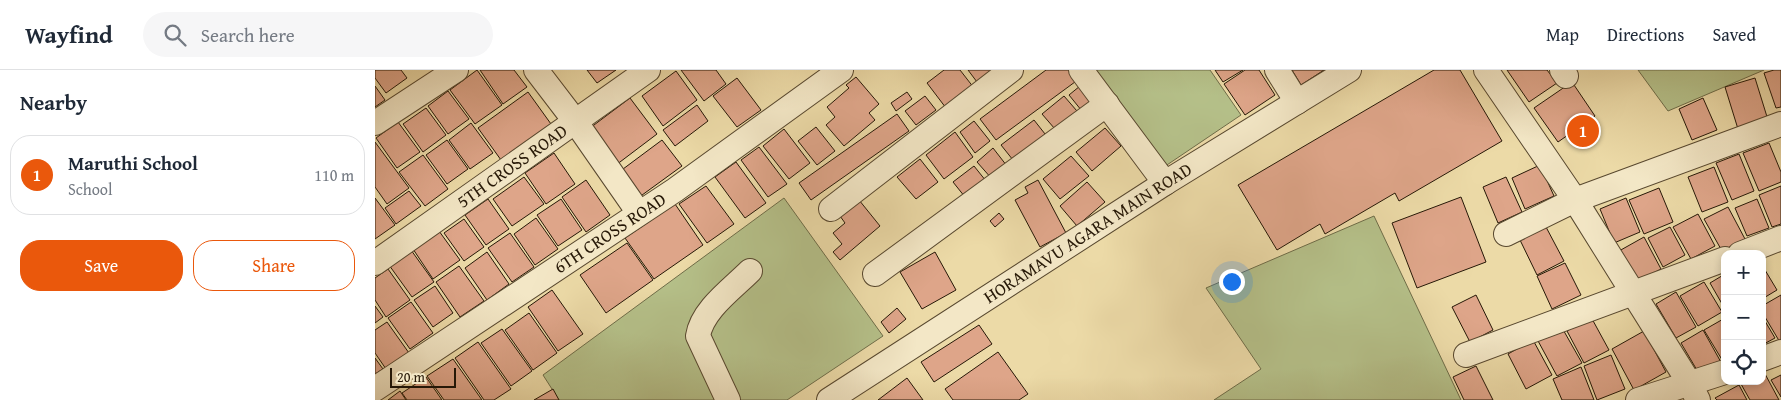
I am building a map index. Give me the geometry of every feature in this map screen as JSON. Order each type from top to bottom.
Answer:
[{"type":"street","points":[[375,123],[456,70]]},
{"type":"street","points":[[536,70],[575,121],[639,213]]},
{"type":"street","name":"5TH CROSS ROAD","points":[[375,263],[648,70]]},
{"type":"street","name":"6TH CROSS ROAD","points":[[375,389],[683,184],[841,70]]},
{"type":"street","points":[[831,209],[1011,70]]},
{"type":"street","points":[[1081,70],[1165,183]]},
{"type":"street","points":[[1277,70],[1297,102]]},
{"type":"street","name":"HORAMAVU AGARA MAIN ROAD","points":[[829,400],[1165,183],[1349,70]]},
{"type":"street","points":[[1486,70],[1575,200],[1694,392]]},
{"type":"street","points":[[875,274],[1107,104]]},
{"type":"street","points":[[1506,234],[1575,200],[1781,124]]},
{"type":"street","points":[[1750,250],[1781,238]]},
{"type":"street","points":[[1466,355],[1721,261]]},
{"type":"street","points":[[728,400],[698,336],[699,328],[706,315],[750,271]]},
{"type":"street","points":[[1766,358],[1781,352]]},
{"type":"street","points":[[1638,400],[1694,392],[1721,375]]},
{"type":"green space","points":[[1089,70],[1210,70],[1241,115],[1158,171]]},
{"type":"green space","points":[[1638,70],[1764,70],[1668,111]]},
{"type":"green space","points":[[784,198],[883,336],[787,400],[559,400],[543,375]]},
{"type":"green space","points":[[1374,216],[1461,400],[1214,400],[1261,369],[1206,288]]},
{"type":"building","points":[[375,70],[401,70],[407,78],[386,93],[375,78]]},
{"type":"building","points":[[477,70],[502,105],[475,124],[450,90]]},
{"type":"building","points":[[480,70],[514,70],[527,87],[503,104]]},
{"type":"building","points":[[587,70],[616,70],[597,83]]},
{"type":"building","points":[[681,70],[716,70],[726,84],[704,101]]},
{"type":"building","points":[[944,70],[960,70],[974,88],[946,108],[927,83]]},
{"type":"building","points":[[968,70],[994,70],[977,82]]},
{"type":"building","points":[[1046,70],[1072,70],[1079,79],[996,140],[980,119]]},
{"type":"building","points":[[1215,70],[1243,70],[1223,82]]},
{"type":"building","points":[[1245,70],[1259,70],[1275,95],[1245,115],[1224,84]]},
{"type":"building","points":[[1292,70],[1324,70],[1301,85]]},
{"type":"building","points":[[1434,70],[1460,70],[1502,141],[1399,201],[1395,193],[1325,234],[1320,224],[1277,250],[1238,185]]},
{"type":"building","points":[[1507,70],[1547,70],[1557,83],[1529,102]]},
{"type":"building","points":[[1781,70],[1781,107],[1776,108],[1764,73]]},
{"type":"building","points":[[676,71],[697,100],[663,126],[642,96]]},
{"type":"building","points":[[856,77],[879,104],[869,113],[875,120],[844,146],[826,125],[835,117],[827,107],[849,88],[846,85]]},
{"type":"building","points":[[737,78],[761,110],[737,127],[713,96]]},
{"type":"building","points":[[1755,78],[1768,120],[1738,129],[1725,87]]},
{"type":"building","points":[[1572,82],[1595,116],[1558,142],[1534,108]]},
{"type":"building","points":[[375,86],[385,100],[375,107]]},
{"type":"building","points":[[1080,86],[1097,106],[1086,116],[1069,95]]},
{"type":"building","points":[[448,91],[469,119],[448,134],[428,106]]},
{"type":"building","points":[[528,92],[551,124],[501,160],[478,128]]},
{"type":"building","points":[[907,92],[912,99],[896,111],[891,103]]},
{"type":"building","points":[[925,96],[936,110],[916,125],[905,111]]},
{"type":"building","points":[[1064,96],[1083,118],[1061,136],[1042,114]]},
{"type":"building","points":[[630,98],[657,134],[616,165],[590,128]]},
{"type":"building","points":[[1703,98],[1717,130],[1692,140],[1679,109]]},
{"type":"building","points":[[697,105],[708,121],[675,146],[663,130]]},
{"type":"building","points":[[426,108],[446,135],[423,152],[403,124]]},
{"type":"building","points":[[897,114],[909,131],[811,200],[799,183]]},
{"type":"building","points":[[1034,120],[1049,139],[1017,165],[1001,145]]},
{"type":"building","points":[[974,121],[990,141],[975,153],[960,132]]},
{"type":"building","points":[[398,122],[420,152],[397,168],[376,138]]},
{"type":"building","points":[[471,123],[493,153],[470,169],[449,140]]},
{"type":"building","points":[[816,127],[835,151],[817,165],[798,141]]},
{"type":"building","points":[[1105,128],[1121,146],[1092,171],[1076,152]]},
{"type":"building","points":[[784,129],[810,163],[789,179],[763,146]]},
{"type":"building","points":[[955,132],[973,157],[944,179],[926,155]]},
{"type":"building","points":[[447,140],[468,169],[447,184],[426,155]]},
{"type":"building","points":[[662,140],[682,166],[638,198],[619,172]]},
{"type":"building","points":[[375,142],[409,188],[387,204],[375,187]]},
{"type":"building","points":[[1769,143],[1781,172],[1781,182],[1759,191],[1743,153]]},
{"type":"building","points":[[759,147],[787,184],[768,197],[741,160]]},
{"type":"building","points":[[993,148],[1007,166],[992,179],[977,162]]},
{"type":"building","points":[[554,153],[575,184],[546,204],[525,173]]},
{"type":"building","points":[[1739,154],[1754,191],[1732,200],[1716,163]]},
{"type":"building","points":[[423,155],[448,189],[425,206],[399,172]]},
{"type":"building","points":[[1071,156],[1089,176],[1060,199],[1043,179]]},
{"type":"building","points":[[920,159],[938,182],[916,199],[897,177]]},
{"type":"building","points":[[736,162],[766,203],[745,218],[715,177]]},
{"type":"building","points":[[1540,165],[1554,196],[1525,209],[1512,178]]},
{"type":"building","points":[[974,166],[986,181],[965,197],[953,182]]},
{"type":"building","points":[[1714,167],[1728,202],[1702,212],[1688,177]]},
{"type":"building","points":[[524,177],[544,204],[512,226],[493,199]]},
{"type":"building","points":[[1506,177],[1522,212],[1498,223],[1483,187]]},
{"type":"building","points":[[586,180],[610,215],[586,232],[562,197]]},
{"type":"building","points":[[1038,180],[1066,233],[1040,247],[1015,200],[1028,193],[1025,187]]},
{"type":"building","points":[[1087,182],[1105,202],[1077,226],[1060,206]]},
{"type":"building","points":[[706,186],[734,224],[707,243],[679,204]]},
{"type":"building","points":[[1781,186],[1781,224],[1772,227],[1759,195]]},
{"type":"building","points":[[1659,188],[1673,222],[1644,234],[1629,200]]},
{"type":"building","points":[[409,191],[421,206],[396,224],[385,208]]},
{"type":"building","points":[[1461,197],[1486,262],[1417,288],[1392,223]]},
{"type":"building","points":[[375,198],[395,225],[375,239]]},
{"type":"building","points":[[1626,198],[1640,232],[1614,243],[1600,209]]},
{"type":"building","points":[[488,199],[509,229],[486,245],[465,215]]},
{"type":"building","points":[[561,199],[582,230],[558,246],[537,215]]},
{"type":"building","points":[[1757,199],[1769,228],[1747,236],[1735,208]]},
{"type":"building","points":[[859,200],[880,226],[840,260],[833,252],[842,244],[833,233],[845,223],[840,216]]},
{"type":"building","points":[[675,204],[703,245],[654,279],[625,238]]},
{"type":"building","points":[[1728,207],[1745,239],[1721,250],[1704,219]]},
{"type":"building","points":[[999,213],[1004,219],[995,227],[990,221]]},
{"type":"building","points":[[1698,214],[1715,246],[1691,259],[1673,227]]},
{"type":"building","points":[[536,218],[558,249],[535,265],[514,234]]},
{"type":"building","points":[[464,219],[484,247],[464,261],[444,233]]},
{"type":"building","points":[[1546,227],[1564,261],[1537,275],[1520,240]]},
{"type":"building","points":[[1670,227],[1685,255],[1663,267],[1648,238]]},
{"type":"building","points":[[439,231],[460,260],[433,279],[413,249]]},
{"type":"building","points":[[510,233],[534,267],[512,282],[488,248]]},
{"type":"building","points":[[1644,237],[1661,269],[1636,282],[1619,251]]},
{"type":"building","points":[[627,243],[653,280],[606,313],[580,275]]},
{"type":"building","points":[[411,250],[434,282],[412,297],[389,265]]},
{"type":"building","points":[[487,252],[509,284],[487,300],[465,268]]},
{"type":"building","points":[[935,252],[956,290],[922,309],[900,272]]},
{"type":"building","points":[[1565,263],[1581,295],[1552,309],[1537,276]]},
{"type":"building","points":[[459,266],[484,301],[460,317],[436,282]]},
{"type":"building","points":[[388,269],[410,300],[386,317],[375,300],[375,278]]},
{"type":"building","points":[[1766,272],[1777,290],[1766,297]]},
{"type":"building","points":[[1721,276],[1721,302],[1710,283]]},
{"type":"building","points":[[1704,282],[1721,313],[1698,326],[1680,296]]},
{"type":"building","points":[[435,286],[453,313],[433,327],[414,300]]},
{"type":"building","points":[[552,290],[583,334],[558,351],[528,307]]},
{"type":"building","points":[[1676,292],[1696,327],[1676,338],[1656,304]]},
{"type":"building","points":[[1476,295],[1493,330],[1470,342],[1452,307]]},
{"type":"building","points":[[1781,295],[1781,344],[1766,319],[1766,304]]},
{"type":"building","points":[[411,302],[433,333],[410,349],[388,318]]},
{"type":"building","points":[[375,306],[383,317],[375,323]]},
{"type":"building","points":[[897,308],[906,319],[889,333],[881,322]]},
{"type":"building","points":[[529,313],[557,353],[533,370],[505,330]]},
{"type":"building","points":[[1591,317],[1609,350],[1584,363],[1567,331]]},
{"type":"building","points":[[1721,320],[1721,358],[1704,330]]},
{"type":"building","points":[[387,322],[409,353],[386,369],[375,353],[375,330]]},
{"type":"building","points":[[1766,323],[1775,338],[1766,343]]},
{"type":"building","points":[[979,325],[992,344],[934,382],[921,362]]},
{"type":"building","points":[[1561,326],[1582,363],[1557,376],[1537,339]]},
{"type":"building","points":[[502,329],[532,371],[511,386],[481,343]]},
{"type":"building","points":[[1703,330],[1721,365],[1701,377],[1681,343]]},
{"type":"building","points":[[1644,331],[1666,372],[1634,390],[1612,349]]},
{"type":"building","points":[[1533,340],[1552,375],[1526,389],[1508,354]]},
{"type":"building","points":[[478,342],[511,389],[494,400],[484,400],[455,358]]},
{"type":"building","points":[[998,352],[1028,394],[1019,400],[953,400],[945,389]]},
{"type":"building","points":[[1611,355],[1625,389],[1597,400],[1584,366]]},
{"type":"building","points":[[375,358],[383,369],[375,374]]},
{"type":"building","points":[[453,359],[482,400],[444,400],[427,376]]},
{"type":"building","points":[[1476,366],[1493,400],[1464,400],[1453,377]]},
{"type":"building","points":[[1581,367],[1594,400],[1562,400],[1553,379]]},
{"type":"building","points":[[1781,375],[1781,397],[1771,380]]},
{"type":"building","points":[[1766,376],[1779,400],[1750,400],[1742,385],[1766,385]]},
{"type":"building","points":[[426,377],[442,400],[407,400],[402,393]]},
{"type":"building","points":[[907,378],[923,400],[878,400]]},
{"type":"building","points":[[1739,385],[1747,400],[1717,400],[1715,398]]},
{"type":"building","points":[[553,389],[559,400],[534,400]]},
{"type":"building","points":[[400,391],[406,400],[388,400]]},
{"type":"place","name":"Maruthi School","points":[[1583,131]]}]
